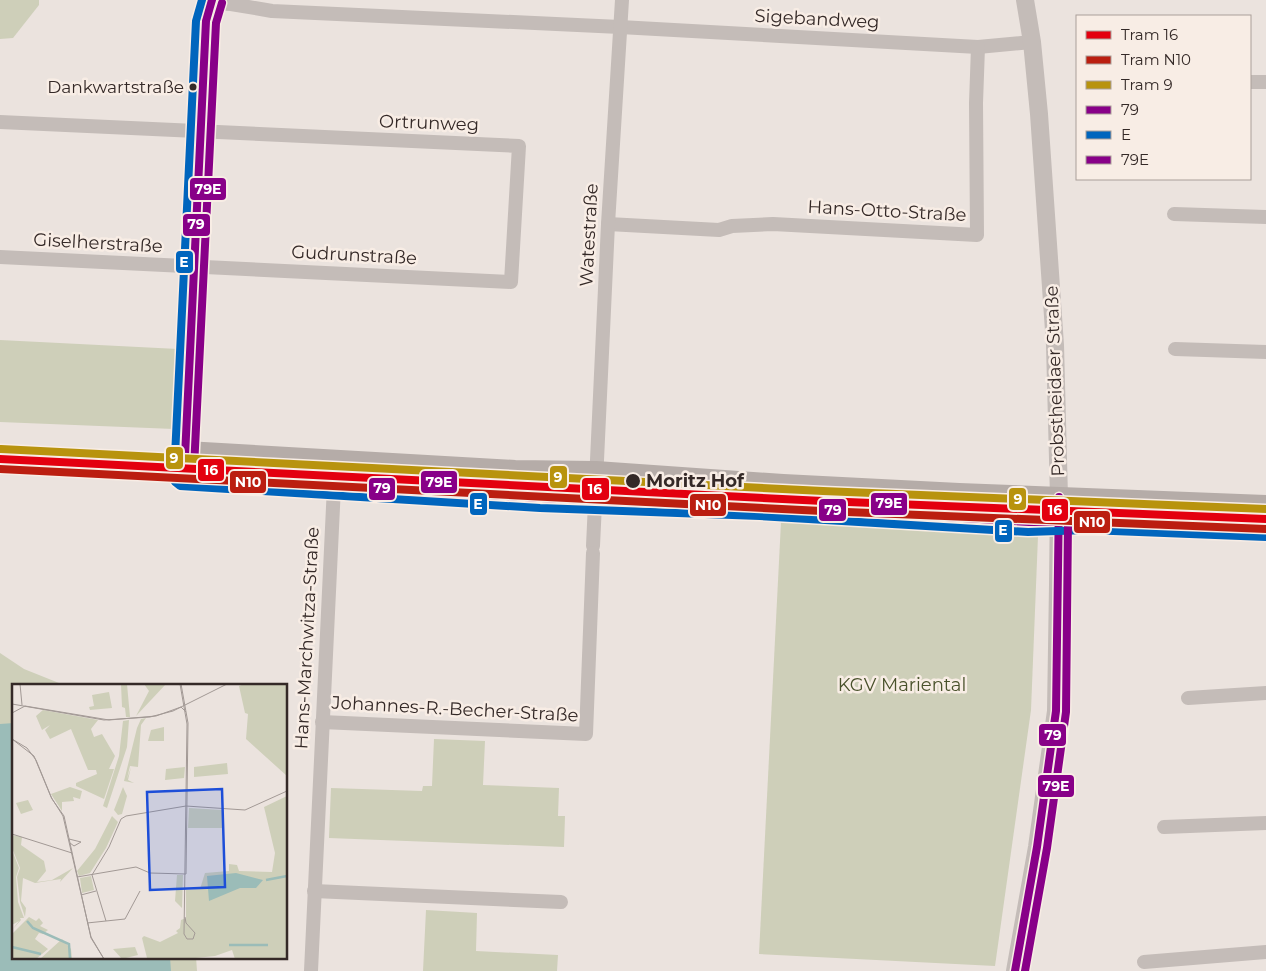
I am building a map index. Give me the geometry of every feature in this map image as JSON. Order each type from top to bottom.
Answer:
[{"type":"main road","points":[[211,2],[206,20],[184,477],[595,501],[760,506],[1019,522],[1088,520],[1266,527]]},
{"type":"main road","points":[[186,451],[488,469],[596,471],[783,484],[1266,505]]},
{"type":"street","name":"Watestraße","points":[[596,471],[608,224],[622,0]]},
{"type":"street","name":"Probstheidaer Straße","points":[[1015,971],[1056,711],[1059,497],[1054,335],[1047,214],[1032,42],[1025,0]]},
{"type":"street","name":"Sigebandweg","points":[[211,2],[272,11],[620,27],[978,47],[1032,42]]},
{"type":"street","name":"Hans-Otto-Straße","points":[[608,224],[719,230],[732,226],[773,224],[977,235],[976,103],[978,47]]},
{"type":"street","points":[[1251,82],[1266,82]]},
{"type":"street","points":[[0,122],[201,132]]},
{"type":"street","name":"Ortrunweg","points":[[201,132],[518,146],[511,282]]},
{"type":"street","points":[[1174,214],[1266,217]]},
{"type":"street","name":"Giselherstraße","points":[[0,257],[195,266]]},
{"type":"street","name":"Gudrunstraße","points":[[195,266],[511,282]]},
{"type":"street","points":[[1175,348],[1266,352]]},
{"type":"street","name":"Johannes-R.-Becher-Straße","points":[[322,722],[586,734],[596,471]]},
{"type":"street","name":"Hans-Marchwitza-Straße","points":[[311,971],[334,486]]},
{"type":"street","points":[[1188,698],[1266,693]]},
{"type":"street","points":[[1164,827],[1266,823]]},
{"type":"street","points":[[314,891],[561,902]]},
{"type":"street","points":[[1144,962],[1266,952]]},
{"type":"green space","points":[[0,0],[39,0],[39,5],[13,38],[0,39]]},
{"type":"green space","points":[[0,340],[178,349],[174,429],[0,422]]},
{"type":"green space","name":"KGV Mariental","points":[[781,522],[1038,536],[1031,710],[995,966],[759,954]]},
{"type":"green space","points":[[0,653],[24,669],[62,684],[12,684],[12,958],[196,958],[197,971],[0,971]]},
{"type":"green space","points":[[434,739],[485,741],[483,785],[559,788],[558,816],[565,816],[564,847],[329,838],[331,788],[422,791],[423,786],[432,786]]},
{"type":"green space","points":[[426,910],[477,913],[476,951],[558,955],[557,971],[423,971]]},
{"type":"water","points":[[12,723],[12,958],[170,958],[171,971],[0,971],[0,724]]},
{"type":"tram line","name":"9","points":[[1,449],[823,491],[1266,509]]},
{"type":"tram line","name":"16","points":[[0,459],[823,501],[1266,519]]},
{"type":"tram line","name":"N10","points":[[0,469],[822,511],[1266,529]]},
{"type":"transit line","name":"E","points":[[202,0],[196,21],[174,477],[175,482],[180,486],[540,508],[760,516],[1028,532],[1088,530],[1266,537]]},
{"type":"transit line","name":"79","points":[[212,0],[206,21],[184,477],[541,498],[760,506],[1029,522],[1058,522]]},
{"type":"transit line","name":"79E","points":[[222,3],[216,23],[194,468],[541,488],[761,496],[1029,512],[1059,512],[1066,516],[1068,522],[1066,712],[1047,848],[1025,971]]},
{"type":"transit line","name":"79","points":[[1015,971],[1037,847],[1056,711],[1059,497]]},
{"type":"place","name":"Dankwartstraße","points":[[193,87]]},
{"type":"place","name":"Moritz Hof","points":[[633,481]]}]
